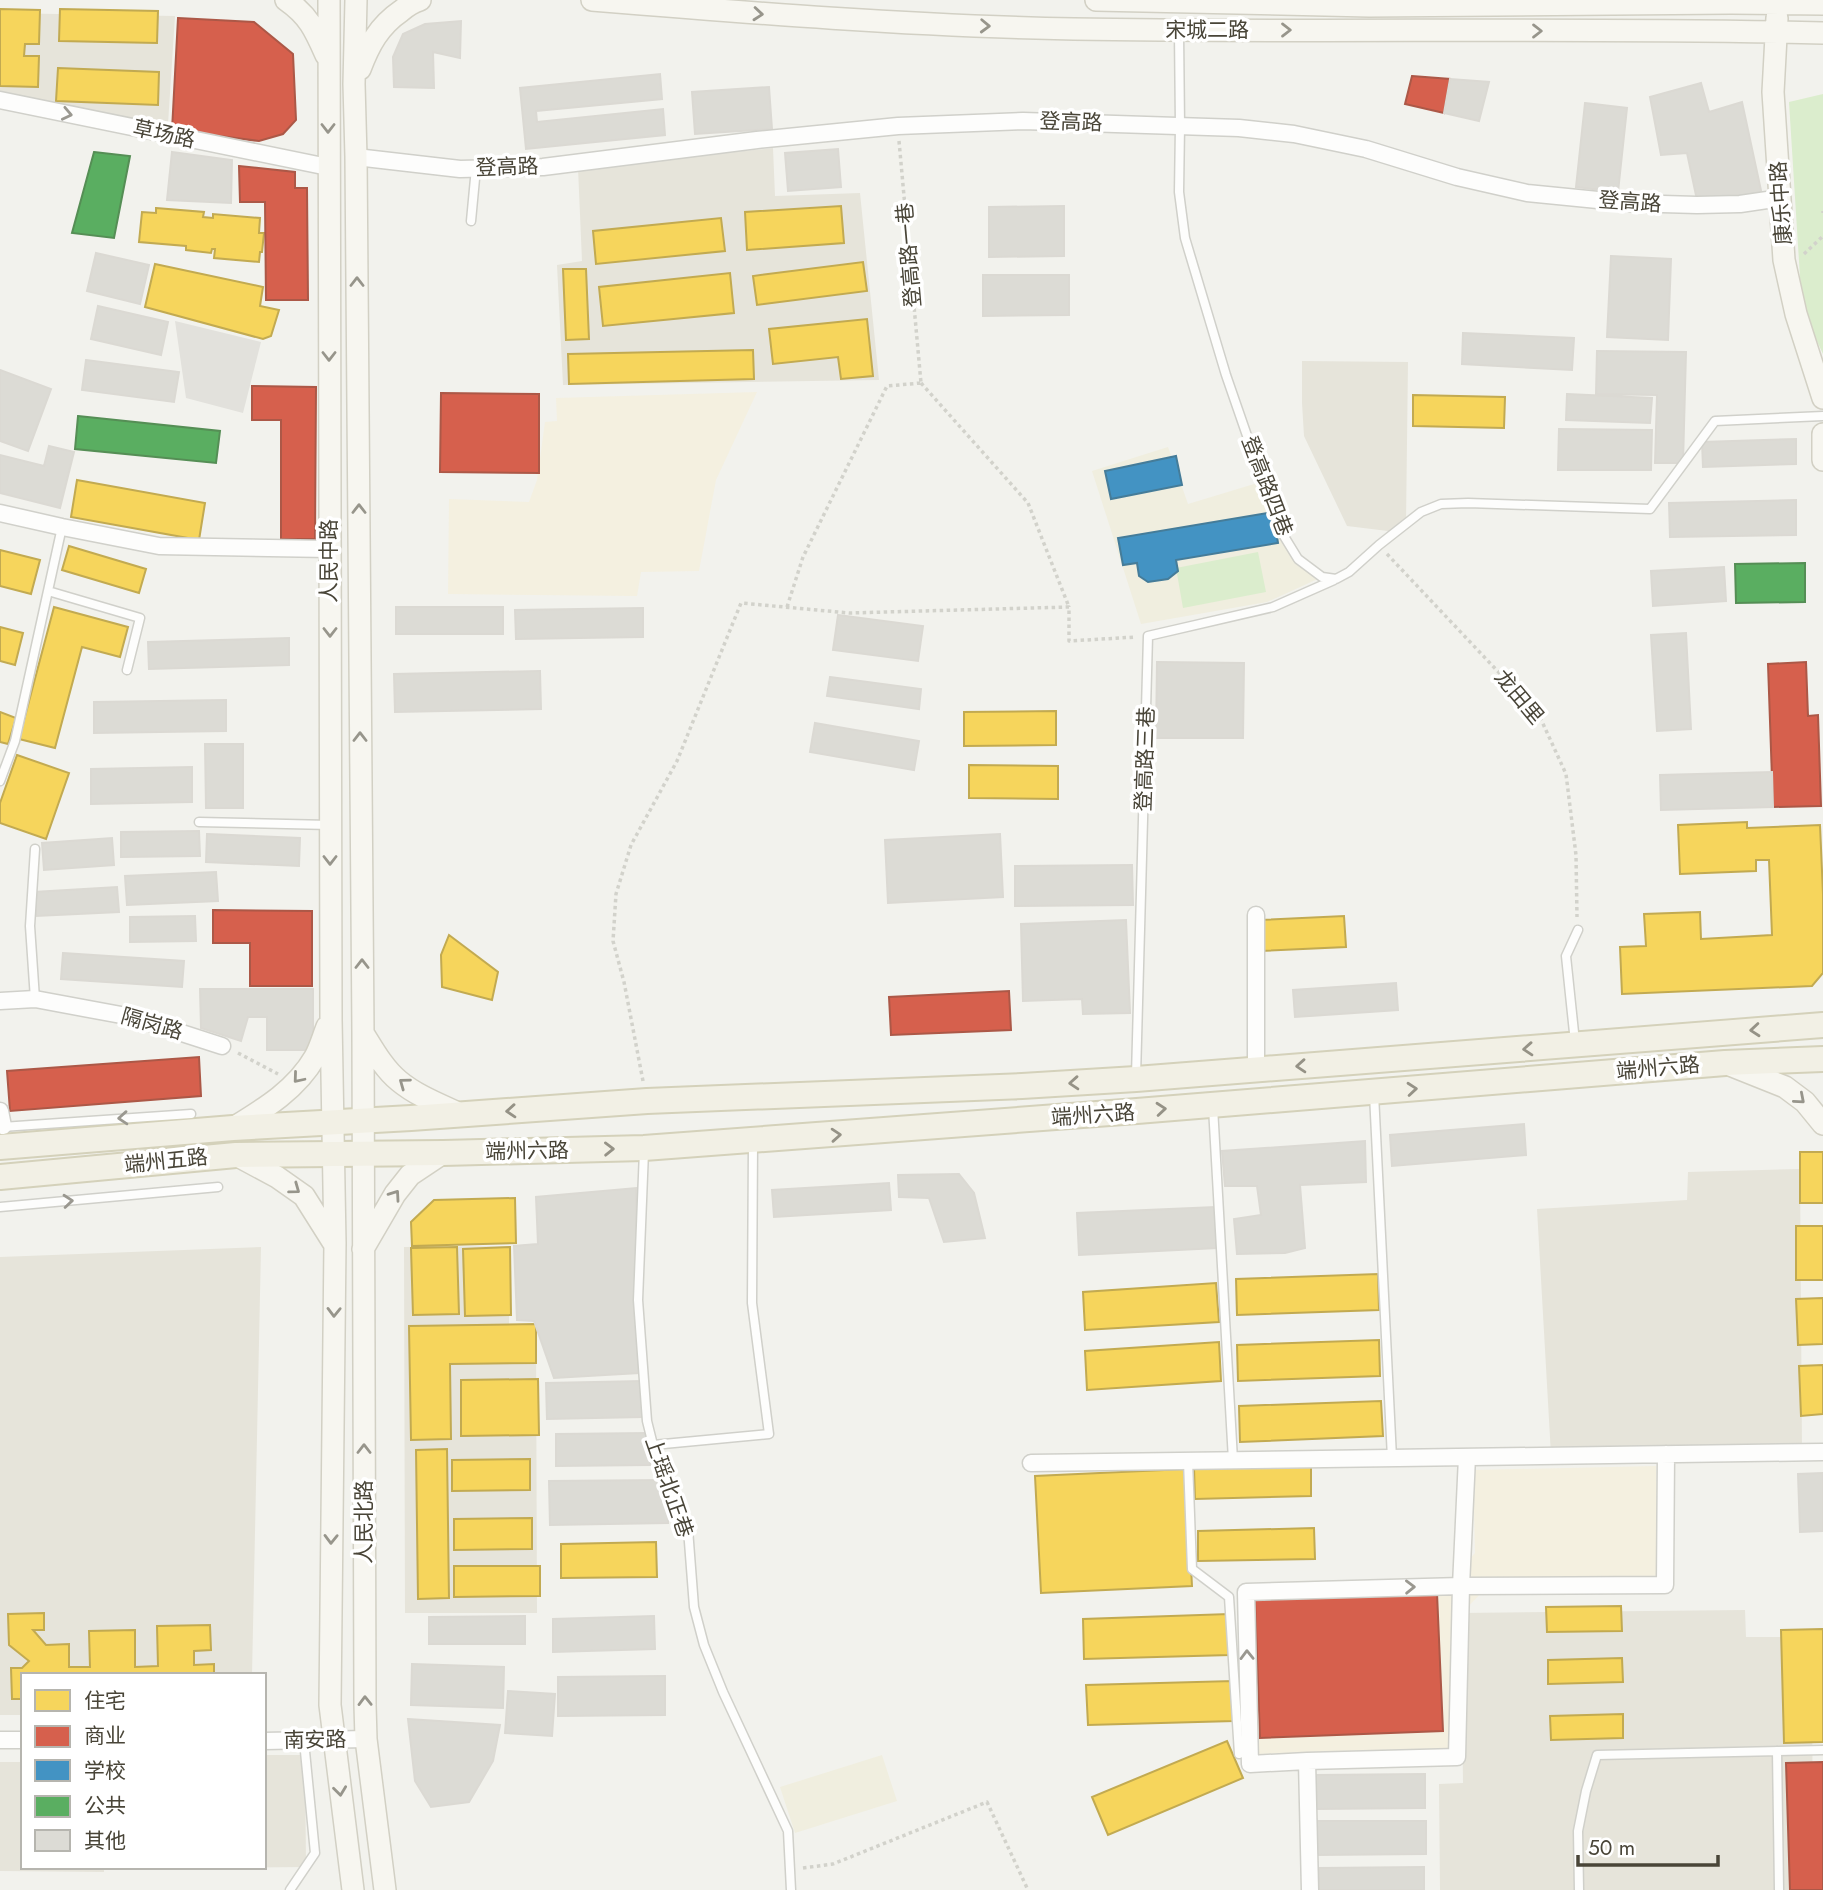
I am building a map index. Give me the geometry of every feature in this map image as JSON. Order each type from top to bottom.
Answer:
[{"type":"main road","points":[[286,0],[300,10],[315,30],[328,60]]},
{"type":"main road","name":"人民中路","points":[[329,0],[333,1154]]},
{"type":"main road","name":"人民中路","points":[[356,0],[354,84],[362,1154]]},
{"type":"main road","points":[[354,84],[368,47],[378,31],[390,18],[420,0]]},
{"type":"main road","name":"宋城二路","points":[[592,0],[797,17],[1071,29],[1823,33]]},
{"type":"main road","name":"宋城二路","points":[[1096,0],[1369,6],[1749,2],[1823,4]]},
{"type":"main road","points":[[1668,4],[1668,31]]},
{"type":"main road","name":"康乐中路","points":[[1778,4],[1773,92],[1784,260],[1796,314],[1823,398]]},
{"type":"main road","points":[[1823,434],[1823,460]]},
{"type":"main road","points":[[233,1128],[273,1104],[295,1082],[314,1058],[331,1018]]},
{"type":"main road","name":"端州六路","points":[[363,1121],[647,1101],[1136,1079],[1823,1025]]},
{"type":"main road","points":[[363,1032],[398,1081],[462,1115]]},
{"type":"main road","name":"端州六路","points":[[362,1154],[644,1149],[1725,1063],[1823,1059]]},
{"type":"main road","points":[[1725,1063],[1785,1087],[1805,1102],[1823,1124]]},
{"type":"main road","name":"端州五路","points":[[1,1128],[233,1128],[363,1121]]},
{"type":"main road","points":[[362,1250],[395,1194],[410,1175],[443,1153]]},
{"type":"main road","name":"人民北路","points":[[333,1154],[330,1705],[353,1890]]},
{"type":"main road","name":"端州五路","points":[[0,1177],[236,1155],[362,1154]]},
{"type":"main road","name":"人民北路","points":[[362,1154],[366,1739],[386,1890]]},
{"type":"main road","points":[[236,1155],[277,1177],[304,1196],[334,1233],[363,1223]]},
{"type":"street","name":"草场路","points":[[0,100],[328,167]]},
{"type":"street","name":"登高路","points":[[356,157],[460,169],[543,167],[757,140],[898,126],[1023,121],[1239,128],[1294,134],[1366,149],[1457,177],[1527,193],[1628,203],[1697,205],[1740,204],[1781,198]]},
{"type":"street","points":[[0,513],[159,545],[329,549]]},
{"type":"street","points":[[1256,915],[1256,1070]]},
{"type":"street","name":"隔岗路","points":[[0,1001],[36,999],[132,1017],[222,1045]]},
{"type":"street","points":[[1031,1463],[1823,1452]]},
{"type":"street","points":[[1467,1457],[1461,1586],[1457,1756],[1250,1764],[1246,1592],[1461,1586],[1665,1585],[1666,1454]]},
{"type":"street","name":"南安路","points":[[266,1741],[366,1739]]},
{"type":"street","points":[[0,1740],[21,1740]]},
{"type":"street","points":[[1307,1761],[1310,1890]]},
{"type":"lane","name":"登高路四巷","points":[[1179,30],[1179,192],[1185,237],[1226,375],[1279,528],[1298,559],[1322,577],[1336,579]]},
{"type":"lane","points":[[471,221],[476,168]]},
{"type":"lane","points":[[1148,636],[1273,607],[1336,579],[1349,572],[1421,512],[1441,504],[1650,509],[1715,421],[1823,416]]},
{"type":"lane","points":[[0,781],[15,741],[62,527]]},
{"type":"lane","points":[[48,591],[139,618],[127,670]]},
{"type":"lane","name":"登高路三巷","points":[[1136,1079],[1148,636]]},
{"type":"lane","points":[[199,822],[330,825]]},
{"type":"lane","points":[[35,849],[30,926],[36,999]]},
{"type":"lane","points":[[1576,1045],[1566,956],[1578,930]]},
{"type":"lane","points":[[1374,1092],[1392,1458]]},
{"type":"lane","points":[[1213,1105],[1233,1460]]},
{"type":"lane","points":[[1,1128],[191,1114]]},
{"type":"lane","points":[[653,1446],[769,1434],[752,1303],[753,1141]]},
{"type":"lane","name":"上瑶北正巷","points":[[644,1149],[638,1300],[647,1421],[653,1446],[688,1529],[694,1607],[704,1645],[788,1831],[791,1890]]},
{"type":"lane","points":[[0,1207],[218,1186]]},
{"type":"lane","points":[[1188,1461],[1192,1569],[1229,1597],[1239,1754]]},
{"type":"lane","points":[[290,1890],[315,1853],[304,1741]]},
{"type":"lane","points":[[1579,1890],[1578,1831],[1597,1755],[1823,1750]]},
{"type":"lane","points":[[1777,1751],[1779,1890]]},
{"type":"path","name":"登高路一巷","points":[[898,126],[921,383]]},
{"type":"path","points":[[1784,260],[1804,254],[1823,236]]},
{"type":"path","points":[[788,607],[803,557],[887,386],[921,383],[1028,503],[1069,607],[1069,640],[1148,636]]},
{"type":"path","name":"龙田里","points":[[1379,545],[1539,715],[1566,774],[1576,855],[1578,930]]},
{"type":"path","points":[[647,1101],[624,982],[613,941],[616,894],[631,845],[677,761],[741,603],[849,613],[1069,607]]},
{"type":"path","points":[[222,1045],[295,1082]]},
{"type":"path","points":[[790,1870],[833,1864],[987,1802],[1028,1890]]},
{"type":"shaded area","points":[[0,13],[175,16],[168,124],[0,97]]},
{"type":"shaded area","points":[[773,148],[775,196],[860,193],[879,380],[563,385],[557,265],[582,261],[578,168]]},
{"type":"shaded area","points":[[175,321],[261,342],[243,413],[186,398]]},
{"type":"shaded area","points":[[1302,361],[1408,362],[1406,523],[1396,532],[1347,526],[1304,436]]},
{"type":"shaded area","points":[[757,392],[716,480],[699,571],[641,572],[637,596],[448,594],[449,499],[529,502],[537,480],[545,422],[557,421],[556,398]]},
{"type":"shaded area","points":[[1168,447],[1188,504],[1264,481],[1279,528],[1298,559],[1322,577],[1267,602],[1141,624],[1092,471]]},
{"type":"shaded area","points":[[1800,1169],[1802,1451],[1551,1455],[1537,1209],[1687,1200],[1688,1172]]},
{"type":"shaded area","points":[[509,1246],[509,1326],[536,1326],[537,1613],[405,1613],[404,1247]]},
{"type":"shaded area","points":[[261,1247],[252,1673],[21,1673],[21,1715],[0,1715],[0,1257]]},
{"type":"shaded area","points":[[1656,1466],[1658,1578],[1493,1581],[1453,1622],[1455,1751],[1252,1754],[1249,1594],[1441,1591],[1475,1553],[1473,1470]]},
{"type":"shaded area","points":[[1745,1610],[1746,1637],[1811,1637],[1814,1890],[1440,1890],[1439,1784],[1463,1783],[1461,1613]]},
{"type":"shaded area","points":[[266,1755],[305,1755],[306,1867],[266,1867]]},
{"type":"shaded area","points":[[882,1755],[897,1801],[795,1833],[780,1787]]},
{"type":"shaded area","points":[[0,1762],[21,1762],[21,1869],[104,1869],[104,1872],[0,1871]]},
{"type":"green space","points":[[1823,94],[1823,354],[1802,309],[1789,102]]},
{"type":"green space","points":[[1258,552],[1266,592],[1183,608],[1176,568]]},
{"type":"building: 住宅","points":[[0,9],[40,10],[39,44],[25,44],[24,56],[39,56],[38,87],[0,86]]},
{"type":"building: 住宅","points":[[60,9],[158,11],[157,43],[59,41]]},
{"type":"building: 住宅","points":[[58,68],[159,72],[158,105],[56,101]]},
{"type":"building: 住宅","points":[[841,206],[844,243],[747,250],[745,212]]},
{"type":"building: 住宅","points":[[156,208],[204,212],[203,217],[213,218],[213,214],[260,218],[259,233],[264,233],[259,262],[214,258],[215,249],[212,249],[211,253],[186,250],[186,246],[139,242],[142,212],[156,213]]},
{"type":"building: 住宅","points":[[721,218],[725,251],[596,264],[593,231]]},
{"type":"building: 住宅","points":[[863,262],[867,291],[757,305],[753,276]]},
{"type":"building: 住宅","points":[[155,264],[263,287],[260,306],[279,310],[271,336],[263,339],[145,307]]},
{"type":"building: 住宅","points":[[563,269],[586,269],[589,339],[566,340]]},
{"type":"building: 住宅","points":[[730,273],[734,313],[603,326],[599,287]]},
{"type":"building: 住宅","points":[[867,319],[873,376],[841,379],[838,357],[773,364],[769,329]]},
{"type":"building: 住宅","points":[[753,350],[754,379],[569,384],[568,354]]},
{"type":"building: 住宅","points":[[1413,395],[1505,397],[1504,428],[1413,426]]},
{"type":"building: 住宅","points":[[77,480],[205,503],[199,540],[71,517]]},
{"type":"building: 住宅","points":[[69,546],[146,569],[139,593],[62,570]]},
{"type":"building: 住宅","points":[[0,550],[40,560],[31,594],[0,586]]},
{"type":"building: 住宅","points":[[54,607],[128,627],[120,657],[82,647],[55,748],[19,739]]},
{"type":"building: 住宅","points":[[0,627],[23,633],[15,665],[0,661]]},
{"type":"building: 住宅","points":[[1056,711],[1056,745],[964,746],[964,712]]},
{"type":"building: 住宅","points":[[0,712],[16,718],[8,744],[0,742]]},
{"type":"building: 住宅","points":[[17,755],[69,773],[46,839],[0,823],[0,803]]},
{"type":"building: 住宅","points":[[969,765],[1058,766],[1058,799],[969,798]]},
{"type":"building: 住宅","points":[[1747,822],[1747,828],[1820,825],[1823,973],[1812,986],[1622,994],[1620,947],[1646,946],[1644,914],[1700,912],[1701,939],[1772,935],[1769,860],[1756,860],[1756,871],[1680,874],[1678,825]]},
{"type":"building: 住宅","points":[[1344,916],[1346,947],[1261,951],[1259,920]]},
{"type":"building: 住宅","points":[[449,935],[498,972],[492,1000],[442,987],[441,955]]},
{"type":"building: 住宅","points":[[1800,1152],[1823,1152],[1823,1203],[1800,1203]]},
{"type":"building: 住宅","points":[[515,1198],[516,1243],[412,1246],[411,1222],[434,1200]]},
{"type":"building: 住宅","points":[[1796,1226],[1823,1226],[1823,1280],[1796,1280]]},
{"type":"building: 住宅","points":[[457,1247],[459,1314],[413,1315],[411,1248]]},
{"type":"building: 住宅","points":[[510,1247],[511,1315],[465,1316],[463,1249]]},
{"type":"building: 住宅","points":[[1378,1274],[1379,1310],[1237,1315],[1236,1279]]},
{"type":"building: 住宅","points":[[1216,1283],[1219,1322],[1085,1330],[1083,1292]]},
{"type":"building: 住宅","points":[[1823,1298],[1823,1344],[1798,1345],[1796,1299]]},
{"type":"building: 住宅","points":[[536,1324],[536,1363],[450,1364],[451,1439],[411,1440],[409,1326]]},
{"type":"building: 住宅","points":[[1379,1340],[1380,1376],[1238,1381],[1237,1345]]},
{"type":"building: 住宅","points":[[1219,1342],[1221,1381],[1087,1390],[1085,1351]]},
{"type":"building: 住宅","points":[[1823,1365],[1823,1414],[1801,1416],[1799,1366]]},
{"type":"building: 住宅","points":[[538,1379],[539,1435],[461,1436],[461,1380]]},
{"type":"building: 住宅","points":[[1381,1401],[1383,1436],[1240,1442],[1239,1406]]},
{"type":"building: 住宅","points":[[447,1449],[449,1598],[418,1599],[416,1450]]},
{"type":"building: 住宅","points":[[530,1459],[530,1490],[452,1491],[452,1460]]},
{"type":"building: 住宅","points":[[1311,1466],[1311,1496],[1195,1499],[1194,1468]]},
{"type":"building: 住宅","points":[[1186,1469],[1192,1586],[1041,1593],[1035,1476]]},
{"type":"building: 住宅","points":[[532,1518],[532,1549],[454,1550],[454,1519]]},
{"type":"building: 住宅","points":[[1314,1528],[1315,1559],[1198,1561],[1198,1531]]},
{"type":"building: 住宅","points":[[656,1542],[657,1577],[561,1578],[561,1544]]},
{"type":"building: 住宅","points":[[454,1566],[540,1566],[540,1596],[454,1597]]},
{"type":"building: 住宅","points":[[1621,1606],[1622,1631],[1547,1632],[1546,1607]]},
{"type":"building: 住宅","points":[[44,1613],[44,1630],[33,1630],[46,1645],[69,1644],[69,1667],[90,1667],[89,1631],[135,1630],[135,1667],[158,1666],[157,1626],[210,1625],[211,1650],[194,1651],[194,1665],[214,1664],[214,1673],[21,1673],[21,1699],[12,1699],[11,1668],[22,1668],[29,1661],[9,1645],[8,1614]]},
{"type":"building: 住宅","points":[[1229,1614],[1230,1655],[1084,1659],[1083,1619]]},
{"type":"building: 住宅","points":[[1823,1629],[1823,1742],[1784,1743],[1781,1630]]},
{"type":"building: 住宅","points":[[1622,1658],[1623,1682],[1548,1684],[1548,1660]]},
{"type":"building: 住宅","points":[[1233,1681],[1234,1721],[1088,1725],[1086,1685]]},
{"type":"building: 住宅","points":[[1623,1714],[1623,1738],[1551,1740],[1550,1716]]},
{"type":"building: 住宅","points":[[1227,1741],[1243,1778],[1108,1835],[1092,1797]]},
{"type":"building: 商业","points":[[178,18],[254,22],[293,54],[296,120],[283,134],[259,141],[172,130]]},
{"type":"building: 商业","points":[[1412,76],[1450,79],[1444,113],[1405,104]]},
{"type":"building: 商业","points":[[239,166],[295,172],[295,188],[307,188],[308,300],[266,300],[265,202],[240,202]]},
{"type":"building: 商业","points":[[252,386],[316,387],[315,539],[281,539],[281,420],[252,420]]},
{"type":"building: 商业","points":[[441,393],[539,394],[539,473],[440,472]]},
{"type":"building: 商业","points":[[1806,662],[1808,716],[1818,715],[1821,806],[1773,807],[1768,664]]},
{"type":"building: 商业","points":[[213,910],[312,911],[312,986],[250,986],[250,943],[213,943]]},
{"type":"building: 商业","points":[[1009,991],[1011,1030],[891,1035],[889,997]]},
{"type":"building: 商业","points":[[199,1057],[201,1096],[10,1111],[7,1071]]},
{"type":"building: 商业","points":[[1437,1593],[1443,1731],[1260,1738],[1255,1600]]},
{"type":"building: 商业","points":[[1823,1762],[1823,1890],[1790,1890],[1786,1763]]},
{"type":"building: 学校","points":[[1176,456],[1182,485],[1111,499],[1105,471]]},
{"type":"building: 学校","points":[[1273,512],[1278,543],[1176,560],[1178,571],[1168,579],[1148,582],[1139,576],[1137,563],[1123,565],[1118,538]]},
{"type":"building: 公共","points":[[94,152],[130,156],[114,238],[72,233]]},
{"type":"building: 公共","points":[[78,416],[220,431],[216,463],[75,449]]},
{"type":"building: 公共","points":[[1805,563],[1805,602],[1736,603],[1735,564]]},
{"type":"building: 其他","points":[[461,21],[460,58],[433,52],[434,88],[394,87],[393,57],[403,34],[425,24]]},
{"type":"building: 其他","points":[[660,74],[662,99],[536,111],[537,122],[663,109],[665,135],[526,149],[520,88]]},
{"type":"building: 其他","points":[[1450,79],[1489,82],[1479,121],[1444,113]]},
{"type":"building: 其他","points":[[1701,83],[1709,112],[1742,102],[1762,195],[1697,200],[1687,153],[1661,155],[1650,97]]},
{"type":"building: 其他","points":[[769,87],[772,129],[695,134],[692,92]]},
{"type":"building: 其他","points":[[1585,103],[1627,108],[1618,192],[1576,187]]},
{"type":"building: 其他","points":[[838,149],[841,187],[788,191],[785,153]]},
{"type":"building: 其他","points":[[172,152],[232,160],[231,203],[167,200]]},
{"type":"building: 其他","points":[[1064,206],[1064,256],[989,257],[989,207]]},
{"type":"building: 其他","points":[[96,253],[149,265],[140,304],[87,291]]},
{"type":"building: 其他","points":[[1611,256],[1671,259],[1668,340],[1607,337]]},
{"type":"building: 其他","points":[[983,275],[1069,275],[1069,315],[983,316]]},
{"type":"building: 其他","points":[[98,306],[168,322],[161,355],[91,339]]},
{"type":"building: 其他","points":[[1463,333],[1574,338],[1572,370],[1462,364]]},
{"type":"building: 其他","points":[[1597,351],[1686,352],[1683,463],[1655,463],[1657,395],[1596,394]]},
{"type":"building: 其他","points":[[86,360],[179,372],[174,402],[82,390]]},
{"type":"building: 其他","points":[[0,370],[51,389],[28,451],[0,441]]},
{"type":"building: 其他","points":[[1567,394],[1652,398],[1650,423],[1566,420]]},
{"type":"building: 其他","points":[[1559,429],[1652,430],[1651,470],[1558,470]]},
{"type":"building: 其他","points":[[1796,439],[1796,464],[1703,467],[1702,442]]},
{"type":"building: 其他","points":[[49,446],[74,452],[60,508],[0,493],[0,455],[44,466]]},
{"type":"building: 其他","points":[[1796,500],[1796,535],[1670,537],[1669,503]]},
{"type":"building: 其他","points":[[1724,567],[1726,601],[1653,606],[1651,571]]},
{"type":"building: 其他","points":[[396,607],[503,607],[503,634],[396,634]]},
{"type":"building: 其他","points":[[643,608],[643,637],[516,639],[515,610]]},
{"type":"building: 其他","points":[[838,615],[923,626],[918,661],[833,650]]},
{"type":"building: 其他","points":[[1686,633],[1691,729],[1657,731],[1651,635]]},
{"type":"building: 其他","points":[[289,638],[289,665],[149,669],[148,642]]},
{"type":"building: 其他","points":[[1157,662],[1244,663],[1243,738],[1156,738]]},
{"type":"building: 其他","points":[[540,671],[541,709],[395,712],[394,674]]},
{"type":"building: 其他","points":[[830,677],[921,689],[919,709],[827,696]]},
{"type":"building: 其他","points":[[226,700],[226,731],[94,733],[94,702]]},
{"type":"building: 其他","points":[[815,723],[919,741],[914,770],[810,752]]},
{"type":"building: 其他","points":[[205,744],[243,744],[243,808],[206,808]]},
{"type":"building: 其他","points":[[192,767],[192,802],[91,804],[91,769]]},
{"type":"building: 其他","points":[[1772,772],[1773,807],[1661,810],[1660,775]]},
{"type":"building: 其他","points":[[199,831],[200,856],[121,857],[121,832]]},
{"type":"building: 其他","points":[[207,834],[300,838],[299,866],[206,862]]},
{"type":"building: 其他","points":[[1000,834],[1003,897],[888,903],[885,840]]},
{"type":"building: 其他","points":[[112,838],[114,865],[44,870],[42,843]]},
{"type":"building: 其他","points":[[1132,865],[1133,905],[1015,906],[1015,866]]},
{"type":"building: 其他","points":[[216,872],[218,901],[127,905],[125,876]]},
{"type":"building: 其他","points":[[117,887],[119,912],[36,916],[34,892]]},
{"type":"building: 其他","points":[[195,916],[196,941],[130,942],[130,917]]},
{"type":"building: 其他","points":[[1126,920],[1130,1013],[1083,1014],[1082,999],[1023,1001],[1021,924]]},
{"type":"building: 其他","points":[[63,953],[184,961],[182,987],[61,979]]},
{"type":"building: 其他","points":[[1396,983],[1398,1010],[1295,1017],[1293,990]]},
{"type":"building: 其他","points":[[200,989],[313,989],[313,1050],[267,1050],[267,1017],[248,1017],[241,1041],[201,1028]]},
{"type":"building: 其他","points":[[1524,1124],[1526,1155],[1392,1166],[1390,1135]]},
{"type":"building: 其他","points":[[1365,1141],[1366,1182],[1300,1185],[1305,1248],[1285,1253],[1237,1254],[1234,1219],[1261,1215],[1257,1186],[1225,1186],[1222,1151]]},
{"type":"building: 其他","points":[[959,1174],[974,1193],[985,1238],[944,1242],[929,1198],[899,1197],[898,1175]]},
{"type":"building: 其他","points":[[889,1183],[891,1210],[774,1217],[772,1190]]},
{"type":"building: 其他","points":[[636,1188],[639,1373],[554,1378],[534,1321],[517,1320],[514,1246],[538,1244],[536,1197]]},
{"type":"building: 其他","points":[[1215,1207],[1217,1248],[1079,1255],[1077,1213]]},
{"type":"building: 其他","points":[[643,1381],[643,1417],[547,1419],[546,1383]]},
{"type":"building: 其他","points":[[650,1433],[650,1465],[556,1466],[556,1434]]},
{"type":"building: 其他","points":[[1823,1473],[1823,1531],[1800,1532],[1798,1474]]},
{"type":"building: 其他","points":[[668,1480],[668,1523],[550,1525],[549,1481]]},
{"type":"building: 其他","points":[[525,1616],[525,1644],[429,1644],[429,1617]]},
{"type":"building: 其他","points":[[654,1616],[655,1649],[553,1652],[553,1619]]},
{"type":"building: 其他","points":[[412,1664],[504,1667],[503,1708],[411,1705]]},
{"type":"building: 其他","points":[[665,1676],[665,1715],[558,1716],[558,1677]]},
{"type":"building: 其他","points":[[508,1691],[555,1694],[552,1736],[505,1733]]},
{"type":"building: 其他","points":[[408,1719],[500,1725],[493,1761],[469,1802],[431,1807],[415,1781]]},
{"type":"building: 其他","points":[[1425,1774],[1425,1808],[1316,1809],[1316,1775]]},
{"type":"building: 其他","points":[[1316,1821],[1426,1821],[1426,1854],[1316,1855]]},
{"type":"building: 其他","points":[[1424,1867],[1424,1890],[1319,1890],[1319,1868]]}]
